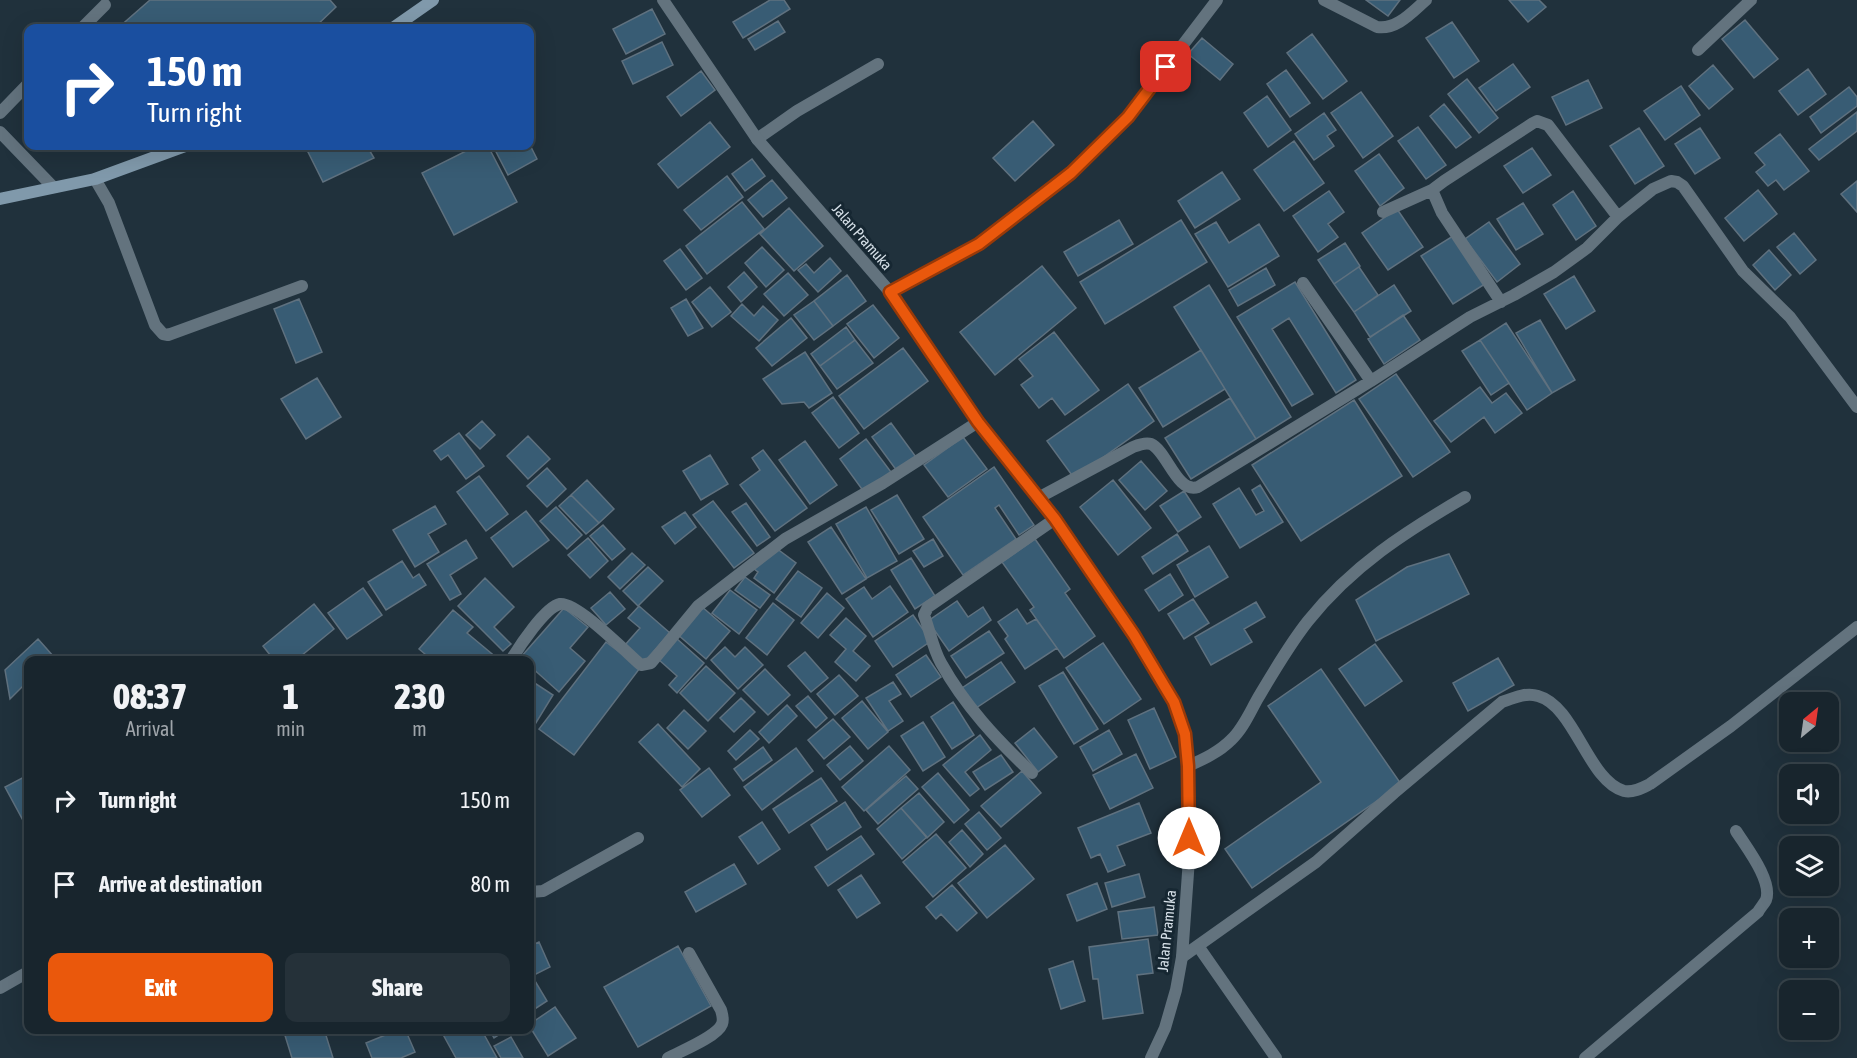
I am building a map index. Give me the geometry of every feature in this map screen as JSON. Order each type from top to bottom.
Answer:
[{"type":"main road","points":[[399,24],[433,0]]},
{"type":"main road","points":[[0,200],[95,179],[174,150]]},
{"type":"street","name":"Jalan Pramuka","points":[[663,0],[757,139],[890,292],[978,422],[1055,519],[1134,635],[1168,692],[1185,734],[1188,766],[1189,859],[1182,957],[1176,990],[1165,1028],[1151,1058]]},
{"type":"street","points":[[890,292],[979,244],[1071,173],[1128,117],[1217,0]]},
{"type":"street","points":[[1324,0],[1377,27],[1386,28],[1395,26],[1426,0]]},
{"type":"street","points":[[1698,50],[1751,0]]},
{"type":"street","points":[[86,24],[105,5]]},
{"type":"street","points":[[757,139],[797,111],[878,64]]},
{"type":"street","points":[[0,113],[24,88]]},
{"type":"street","points":[[1383,212],[1432,190],[1537,121],[1548,125],[1618,216]]},
{"type":"street","points":[[0,132],[53,187]]},
{"type":"street","points":[[95,179],[109,203],[155,325],[163,334],[302,286]]},
{"type":"street","points":[[1038,498],[1132,447],[1147,443],[1155,447],[1185,486],[1193,488],[1371,381],[1470,317],[1554,272],[1587,248],[1618,216],[1660,185],[1671,181],[1683,186],[1743,272],[1790,317],[1857,407]]},
{"type":"street","points":[[1432,190],[1442,213],[1501,302]]},
{"type":"street","points":[[1303,283],[1371,381]]},
{"type":"street","points":[[514,656],[527,635],[552,608],[560,604],[567,604],[646,666],[651,663],[698,606],[785,539],[883,483],[978,422]]},
{"type":"street","points":[[1188,766],[1216,753],[1233,739],[1284,653],[1308,620],[1339,587],[1380,550],[1466,497]]},
{"type":"street","points":[[1032,773],[975,716],[940,662],[924,615],[928,607],[1055,519]]},
{"type":"street","points":[[1182,957],[1316,862],[1502,702],[1521,695],[1538,696],[1551,702],[1612,786],[1626,792],[1638,790],[1650,784],[1731,726],[1857,627]]},
{"type":"street","points":[[1585,1058],[1758,912],[1766,900],[1767,889],[1764,878],[1736,831]]},
{"type":"street","points":[[534,892],[543,891],[638,838]]},
{"type":"street","points":[[1198,946],[1276,1058]]},
{"type":"street","points":[[668,1058],[717,1032],[722,1024],[721,1010],[689,953]]},
{"type":"street","points":[[0,988],[24,974]]},
{"type":"building","points":[[150,0],[330,0],[336,7],[318,24],[123,24]]},
{"type":"building","points":[[770,0],[784,0],[790,9],[743,38],[733,22]]},
{"type":"building","points":[[1366,0],[1400,0],[1388,16]]},
{"type":"building","points":[[1509,0],[1539,0],[1546,7],[1528,22]]},
{"type":"building","points":[[652,9],[665,34],[626,54],[613,29]]},
{"type":"building","points":[[1745,20],[1778,59],[1754,78],[1722,39]]},
{"type":"building","points":[[778,21],[785,32],[755,50],[748,39]]},
{"type":"building","points":[[1452,22],[1479,61],[1454,78],[1426,38]]},
{"type":"building","points":[[1312,34],[1347,81],[1323,99],[1287,53]]},
{"type":"building","points":[[1202,38],[1233,64],[1220,80],[1188,54]]},
{"type":"building","points":[[662,42],[673,65],[633,84],[622,61]]},
{"type":"building","points":[[1513,64],[1530,87],[1496,111],[1479,88]]},
{"type":"building","points":[[1713,65],[1733,89],[1709,109],[1689,86]]},
{"type":"building","points":[[1808,69],[1826,94],[1798,115],[1779,91]]},
{"type":"building","points":[[1286,70],[1310,103],[1290,117],[1267,84]]},
{"type":"building","points":[[701,71],[715,90],[681,116],[667,97]]},
{"type":"building","points":[[1467,79],[1498,118],[1479,133],[1448,94]]},
{"type":"building","points":[[1588,80],[1602,108],[1566,125],[1552,97]]},
{"type":"building","points":[[1681,86],[1700,115],[1665,140],[1644,111]]},
{"type":"building","points":[[1849,87],[1857,97],[1857,106],[1821,133],[1810,117]]},
{"type":"building","points":[[1361,92],[1393,136],[1363,158],[1331,113]]},
{"type":"building","points":[[1267,96],[1291,130],[1268,147],[1244,113]]},
{"type":"building","points":[[1444,104],[1471,137],[1456,148],[1430,116]]},
{"type":"building","points":[[1857,112],[1857,131],[1819,160],[1809,149]]},
{"type":"building","points":[[1324,113],[1336,130],[1327,136],[1334,146],[1314,160],[1295,134]]},
{"type":"building","points":[[1033,121],[1054,145],[1015,181],[993,158]]},
{"type":"building","points":[[710,122],[730,147],[678,188],[658,164]]},
{"type":"building","points":[[1418,127],[1446,165],[1426,179],[1398,141]]},
{"type":"building","points":[[1639,128],[1664,166],[1635,184],[1610,146]]},
{"type":"building","points":[[1700,128],[1720,158],[1695,174],[1675,144]]},
{"type":"building","points":[[1780,134],[1809,171],[1784,190],[1776,180],[1768,186],[1756,172],[1765,165],[1755,153]]},
{"type":"building","points":[[1294,141],[1324,183],[1284,211],[1254,170]]},
{"type":"building","points":[[1532,148],[1551,175],[1523,193],[1504,166]]},
{"type":"building","points":[[307,150],[369,150],[374,158],[323,182]]},
{"type":"building","points":[[468,150],[490,150],[517,202],[454,235],[422,173]]},
{"type":"building","points":[[495,150],[532,150],[537,159],[508,175]]},
{"type":"building","points":[[1379,154],[1404,188],[1380,206],[1355,171]]},
{"type":"building","points":[[752,159],[765,176],[745,191],[732,174]]},
{"type":"building","points":[[1222,172],[1240,199],[1195,228],[1178,201]]},
{"type":"building","points":[[727,176],[743,197],[701,230],[684,210]]},
{"type":"building","points":[[772,180],[787,198],[763,217],[748,200]]},
{"type":"building","points":[[1857,181],[1857,212],[1841,194]]},
{"type":"building","points":[[1758,190],[1777,214],[1744,241],[1725,218]]},
{"type":"building","points":[[1329,191],[1344,212],[1328,224],[1338,237],[1318,252],[1293,216]]},
{"type":"building","points":[[1573,191],[1596,226],[1576,240],[1553,205]]},
{"type":"building","points":[[742,202],[764,229],[707,274],[686,246]]},
{"type":"building","points":[[1523,203],[1543,234],[1516,250],[1497,219]]},
{"type":"building","points":[[789,208],[823,246],[794,271],[760,234]]},
{"type":"building","points":[[1397,209],[1423,247],[1388,270],[1362,233]]},
{"type":"building","points":[[1119,220],[1133,244],[1078,276],[1064,252]]},
{"type":"building","points":[[1181,220],[1207,262],[1105,324],[1080,282]]},
{"type":"building","points":[[1216,222],[1229,243],[1259,224],[1279,256],[1228,287],[1195,234]]},
{"type":"building","points":[[1489,222],[1520,264],[1497,282],[1465,239]]},
{"type":"building","points":[[1794,233],[1816,260],[1800,274],[1777,247]]},
{"type":"building","points":[[1453,236],[1485,284],[1453,304],[1421,256]]},
{"type":"building","points":[[1345,243],[1360,266],[1334,284],[1318,260]]},
{"type":"building","points":[[762,247],[784,270],[766,287],[745,263]]},
{"type":"building","points":[[680,249],[702,278],[686,290],[664,261]]},
{"type":"building","points":[[1769,250],[1791,275],[1775,290],[1753,265]]},
{"type":"building","points":[[830,258],[841,271],[818,292],[798,270],[806,264],[814,273]]},
{"type":"building","points":[[1042,266],[1076,308],[995,375],[960,332]]},
{"type":"building","points":[[1359,267],[1378,295],[1354,312],[1334,284]]},
{"type":"building","points":[[1266,268],[1275,285],[1238,306],[1229,290]]},
{"type":"building","points":[[744,272],[757,287],[741,302],[728,287]]},
{"type":"building","points":[[788,273],[808,295],[784,316],[764,294]]},
{"type":"building","points":[[847,275],[866,301],[833,326],[814,301]]},
{"type":"building","points":[[1574,276],[1595,311],[1566,329],[1544,294]]},
{"type":"building","points":[[1295,282],[1356,380],[1336,393],[1289,318],[1272,329],[1313,394],[1292,406],[1237,317]]},
{"type":"building","points":[[1209,285],[1291,417],[1256,439],[1174,307]]},
{"type":"building","points":[[1394,285],[1411,311],[1370,337],[1354,312]]},
{"type":"building","points":[[710,287],[731,312],[712,327],[692,302]]},
{"type":"building","points":[[299,299],[322,352],[296,363],[274,309]]},
{"type":"building","points":[[686,299],[703,328],[688,336],[671,308]]},
{"type":"building","points":[[814,301],[833,326],[814,340],[794,315]]},
{"type":"building","points":[[742,304],[754,316],[763,306],[778,320],[759,341],[731,316]]},
{"type":"building","points":[[873,305],[899,338],[874,358],[847,324]]},
{"type":"building","points":[[1403,315],[1420,340],[1384,364],[1368,339]]},
{"type":"building","points":[[791,318],[807,338],[772,366],[756,348]]},
{"type":"building","points":[[1540,320],[1575,380],[1552,393],[1516,333]]},
{"type":"building","points":[[1506,323],[1552,393],[1527,410],[1480,340]]},
{"type":"building","points":[[846,327],[855,340],[820,366],[811,354]]},
{"type":"building","points":[[1054,332],[1099,390],[1065,415],[1052,398],[1039,408],[1021,385],[1033,376],[1019,359]]},
{"type":"building","points":[[855,340],[873,363],[837,389],[820,366]]},
{"type":"building","points":[[1480,340],[1509,383],[1491,395],[1462,351]]},
{"type":"building","points":[[903,348],[928,381],[864,429],[839,396]]},
{"type":"building","points":[[1201,350],[1225,389],[1163,427],[1139,388]]},
{"type":"building","points":[[805,352],[832,393],[809,408],[804,402],[782,404],[763,379]]},
{"type":"building","points":[[1396,374],[1450,452],[1413,477],[1359,399]]},
{"type":"building","points":[[317,378],[341,417],[306,439],[281,399]]},
{"type":"building","points":[[1128,384],[1154,421],[1074,478],[1047,441]]},
{"type":"building","points":[[1480,387],[1492,403],[1506,393],[1522,413],[1495,433],[1484,417],[1451,442],[1434,421]]},
{"type":"building","points":[[833,397],[859,433],[839,448],[812,413]]},
{"type":"building","points":[[1230,398],[1256,439],[1191,479],[1165,438]]},
{"type":"building","points":[[1354,400],[1402,476],[1301,541],[1252,465]]},
{"type":"building","points":[[482,421],[495,435],[480,449],[466,435]]},
{"type":"building","points":[[891,423],[916,457],[897,471],[872,437]]},
{"type":"building","points":[[459,433],[484,466],[466,479],[448,455],[441,460],[434,451]]},
{"type":"building","points":[[528,436],[550,459],[528,479],[507,456]]},
{"type":"building","points":[[963,437],[987,469],[948,497],[924,465]]},
{"type":"building","points":[[866,439],[891,472],[864,492],[840,459]]},
{"type":"building","points":[[805,441],[837,485],[810,504],[779,460]]},
{"type":"building","points":[[763,450],[807,508],[775,531],[740,485],[760,470],[752,458]]},
{"type":"building","points":[[710,455],[728,484],[701,500],[683,471]]},
{"type":"building","points":[[1141,461],[1167,491],[1145,510],[1119,480]]},
{"type":"building","points":[[994,467],[1034,525],[1019,535],[999,505],[995,508],[1016,539],[963,575],[923,517]]},
{"type":"building","points":[[547,468],[566,489],[547,507],[527,486]]},
{"type":"building","points":[[479,476],[508,514],[486,531],[457,492]]},
{"type":"building","points":[[587,480],[614,509],[599,523],[571,495]]},
{"type":"building","points":[[1113,480],[1151,528],[1118,555],[1080,507]]},
{"type":"building","points":[[1260,485],[1283,522],[1240,548],[1213,504],[1239,488],[1256,515],[1264,511],[1252,490]]},
{"type":"building","points":[[1184,491],[1201,517],[1178,532],[1160,506]]},
{"type":"building","points":[[571,495],[599,523],[586,534],[559,506]]},
{"type":"building","points":[[897,495],[924,539],[899,554],[871,510]]},
{"type":"building","points":[[713,501],[754,553],[734,568],[693,515]]},
{"type":"building","points":[[746,503],[770,537],[757,546],[732,512]]},
{"type":"building","points":[[435,506],[446,524],[428,534],[439,552],[415,567],[393,530]]},
{"type":"building","points":[[556,507],[582,535],[567,549],[540,521]]},
{"type":"building","points":[[866,507],[897,561],[867,578],[836,524]]},
{"type":"building","points":[[526,511],[549,540],[513,567],[491,538]]},
{"type":"building","points":[[685,512],[696,527],[675,544],[662,527]]},
{"type":"building","points":[[603,525],[625,549],[612,560],[590,536]]},
{"type":"building","points":[[831,527],[866,579],[842,594],[808,542]]},
{"type":"building","points":[[1177,534],[1188,551],[1153,574],[1142,557]]},
{"type":"building","points":[[588,538],[608,561],[590,578],[568,555]]},
{"type":"building","points":[[933,539],[943,556],[924,567],[913,551]]},
{"type":"building","points":[[1035,539],[1070,589],[1065,593],[1095,636],[1064,658],[1030,610],[1034,607],[1002,562]]},
{"type":"building","points":[[466,540],[477,558],[450,575],[461,594],[450,600],[427,564]]},
{"type":"building","points":[[1209,546],[1228,577],[1195,597],[1177,565]]},
{"type":"building","points":[[776,548],[796,563],[774,593],[754,578],[758,572],[754,569]]},
{"type":"building","points":[[632,553],[645,565],[620,589],[608,577]]},
{"type":"building","points":[[1449,554],[1469,594],[1376,641],[1356,600],[1407,567]]},
{"type":"building","points":[[911,558],[935,596],[915,609],[891,570]]},
{"type":"building","points":[[402,561],[413,578],[419,574],[426,585],[386,610],[368,582]]},
{"type":"building","points":[[648,567],[663,581],[638,606],[623,591]]},
{"type":"building","points":[[798,571],[822,588],[801,617],[776,599]]},
{"type":"building","points":[[1170,574],[1183,595],[1159,611],[1145,590]]},
{"type":"building","points":[[745,577],[770,595],[760,608],[735,590]]},
{"type":"building","points":[[485,578],[514,607],[494,627],[511,644],[503,651],[458,606]]},
{"type":"building","points":[[890,586],[908,612],[873,637],[846,599],[864,587],[872,599]]},
{"type":"building","points":[[363,588],[382,615],[347,639],[328,613]]},
{"type":"building","points":[[730,590],[757,610],[739,634],[712,613]]},
{"type":"building","points":[[610,592],[625,609],[606,625],[591,608]]},
{"type":"building","points":[[827,593],[844,608],[818,638],[801,623]]},
{"type":"building","points":[[1193,599],[1209,623],[1184,639],[1168,614]]},
{"type":"building","points":[[957,601],[968,617],[983,607],[991,620],[949,651],[928,621]]},
{"type":"building","points":[[1256,602],[1265,617],[1244,629],[1252,642],[1211,665],[1195,637]]},
{"type":"building","points":[[773,603],[794,620],[767,655],[746,638]]},
{"type":"building","points":[[314,604],[334,629],[301,656],[271,656],[263,646]]},
{"type":"building","points":[[639,606],[670,633],[644,662],[625,645],[640,628],[628,618]]},
{"type":"building","points":[[701,606],[730,631],[706,659],[677,634]]},
{"type":"building","points":[[564,608],[588,627],[570,648],[585,661],[559,692],[534,670],[534,656],[522,656]]},
{"type":"building","points":[[1017,609],[1027,624],[1036,619],[1057,648],[1025,669],[1005,639],[1008,636],[998,622]]},
{"type":"building","points":[[453,610],[473,627],[467,633],[495,656],[427,656],[419,649]]},
{"type":"building","points":[[913,615],[931,641],[893,667],[875,641]]},
{"type":"building","points":[[846,618],[866,636],[853,651],[870,666],[856,681],[835,662],[846,649],[830,635]]},
{"type":"building","points":[[989,631],[1004,653],[966,678],[951,656]]},
{"type":"building","points":[[676,638],[704,663],[677,693],[669,685],[677,676],[658,659]]},
{"type":"building","points":[[38,639],[53,656],[24,656],[24,685],[10,699],[5,670]]},
{"type":"building","points":[[606,642],[640,668],[574,755],[539,729]]},
{"type":"building","points":[[1103,643],[1141,699],[1104,724],[1066,668]]},
{"type":"building","points":[[1375,644],[1402,681],[1365,706],[1339,669]]},
{"type":"building","points":[[725,647],[735,657],[745,647],[763,665],[738,689],[711,660]]},
{"type":"building","points":[[805,652],[828,678],[811,692],[788,666]]},
{"type":"building","points":[[926,655],[941,677],[911,697],[896,675]]},
{"type":"building","points":[[1498,658],[1514,685],[1468,711],[1453,683]]},
{"type":"building","points":[[1001,662],[1015,682],[976,708],[962,688]]},
{"type":"building","points":[[706,666],[735,693],[708,721],[680,693]]},
{"type":"building","points":[[765,669],[790,695],[768,715],[743,690]]},
{"type":"building","points":[[1321,669],[1401,784],[1252,888],[1225,849],[1321,782],[1268,706]]},
{"type":"building","points":[[1063,672],[1098,729],[1074,744],[1039,686]]},
{"type":"building","points":[[839,675],[858,696],[835,715],[817,694]]},
{"type":"building","points":[[893,682],[901,694],[889,701],[903,721],[888,731],[866,698]]},
{"type":"building","points":[[534,683],[553,695],[534,726]]},
{"type":"building","points":[[808,696],[827,718],[816,728],[796,706]]},
{"type":"building","points":[[741,698],[755,712],[734,732],[720,718]]},
{"type":"building","points":[[862,701],[888,732],[868,749],[842,718]]},
{"type":"building","points":[[953,702],[974,735],[952,749],[931,717]]},
{"type":"building","points":[[787,705],[797,716],[769,743],[759,732]]},
{"type":"building","points":[[1154,708],[1176,757],[1150,769],[1128,720]]},
{"type":"building","points":[[684,710],[706,731],[688,749],[667,728]]},
{"type":"building","points":[[833,719],[850,737],[824,759],[808,740]]},
{"type":"building","points":[[923,722],[945,757],[923,771],[901,736]]},
{"type":"building","points":[[658,724],[700,769],[682,787],[639,742]]},
{"type":"building","points":[[1034,728],[1057,757],[1038,772],[1015,743]]},
{"type":"building","points":[[750,730],[759,739],[736,760],[728,751]]},
{"type":"building","points":[[1109,730],[1122,754],[1093,771],[1080,747]]},
{"type":"building","points":[[980,735],[991,750],[965,772],[979,789],[970,796],[943,765]]},
{"type":"building","points":[[850,746],[863,761],[840,780],[827,765]]},
{"type":"building","points":[[889,746],[910,770],[864,811],[842,787]]},
{"type":"building","points":[[763,747],[772,760],[743,781],[734,769]]},
{"type":"building","points":[[796,748],[813,771],[762,810],[744,787]]},
{"type":"building","points":[[1136,754],[1153,788],[1110,809],[1093,775]]},
{"type":"building","points":[[1001,755],[1013,772],[985,790],[973,772]]},
{"type":"building","points":[[709,768],[730,795],[702,817],[680,790]]},
{"type":"building","points":[[1022,771],[1041,793],[1001,827],[981,806]]},
{"type":"building","points":[[938,773],[969,810],[954,823],[922,787]]},
{"type":"building","points":[[906,776],[918,789],[878,824],[866,810]]},
{"type":"building","points":[[24,777],[24,822],[5,787]]},
{"type":"building","points":[[821,778],[837,801],[789,833],[773,809]]},
{"type":"building","points":[[919,793],[944,822],[927,838],[901,808]]},
{"type":"building","points":[[845,802],[861,827],[827,850],[811,825]]},
{"type":"building","points":[[1139,803],[1151,833],[1117,846],[1125,865],[1108,872],[1100,854],[1091,858],[1078,828]]},
{"type":"building","points":[[901,808],[927,837],[902,859],[877,829]]},
{"type":"building","points":[[979,812],[1001,838],[987,850],[965,824]]},
{"type":"building","points":[[762,822],[780,849],[758,864],[739,837]]},
{"type":"building","points":[[962,830],[983,854],[970,867],[949,842]]},
{"type":"building","points":[[936,834],[966,868],[933,897],[903,862]]},
{"type":"building","points":[[861,836],[874,854],[828,886],[815,867]]},
{"type":"building","points":[[1005,845],[1034,879],[987,918],[958,883]]},
{"type":"building","points":[[734,864],[746,884],[696,912],[685,892]]},
{"type":"building","points":[[1139,874],[1145,897],[1112,907],[1105,883]]},
{"type":"building","points":[[861,875],[880,903],[857,918],[838,890]]},
{"type":"building","points":[[1097,883],[1107,909],[1077,921],[1067,895]]},
{"type":"building","points":[[952,885],[977,913],[957,931],[941,914],[936,919],[926,907]]},
{"type":"building","points":[[1154,907],[1158,935],[1122,939],[1118,912]]},
{"type":"building","points":[[1148,939],[1153,973],[1137,975],[1143,1013],[1103,1019],[1098,979],[1093,979],[1089,947]]},
{"type":"building","points":[[539,942],[550,967],[534,975],[534,944]]},
{"type":"building","points":[[678,946],[711,1006],[638,1047],[604,987]]},
{"type":"building","points":[[1073,961],[1085,1001],[1061,1009],[1049,969]]},
{"type":"building","points":[[534,982],[547,1001],[534,1009]]},
{"type":"building","points":[[555,1007],[576,1038],[548,1056],[534,1033],[534,1021]]},
{"type":"building","points":[[285,1034],[326,1034],[333,1058],[292,1058]]},
{"type":"building","points":[[388,1034],[407,1034],[415,1052],[401,1058],[372,1058],[366,1043]]},
{"type":"building","points":[[443,1034],[484,1034],[497,1058],[456,1058]]},
{"type":"building","points":[[511,1037],[523,1058],[501,1058],[494,1046]]},
{"type":"route","points":[[1166,67],[1128,117],[1071,173],[979,244],[890,292],[978,422],[1055,519],[1134,635],[1174,702],[1185,734],[1189,838]]}]
